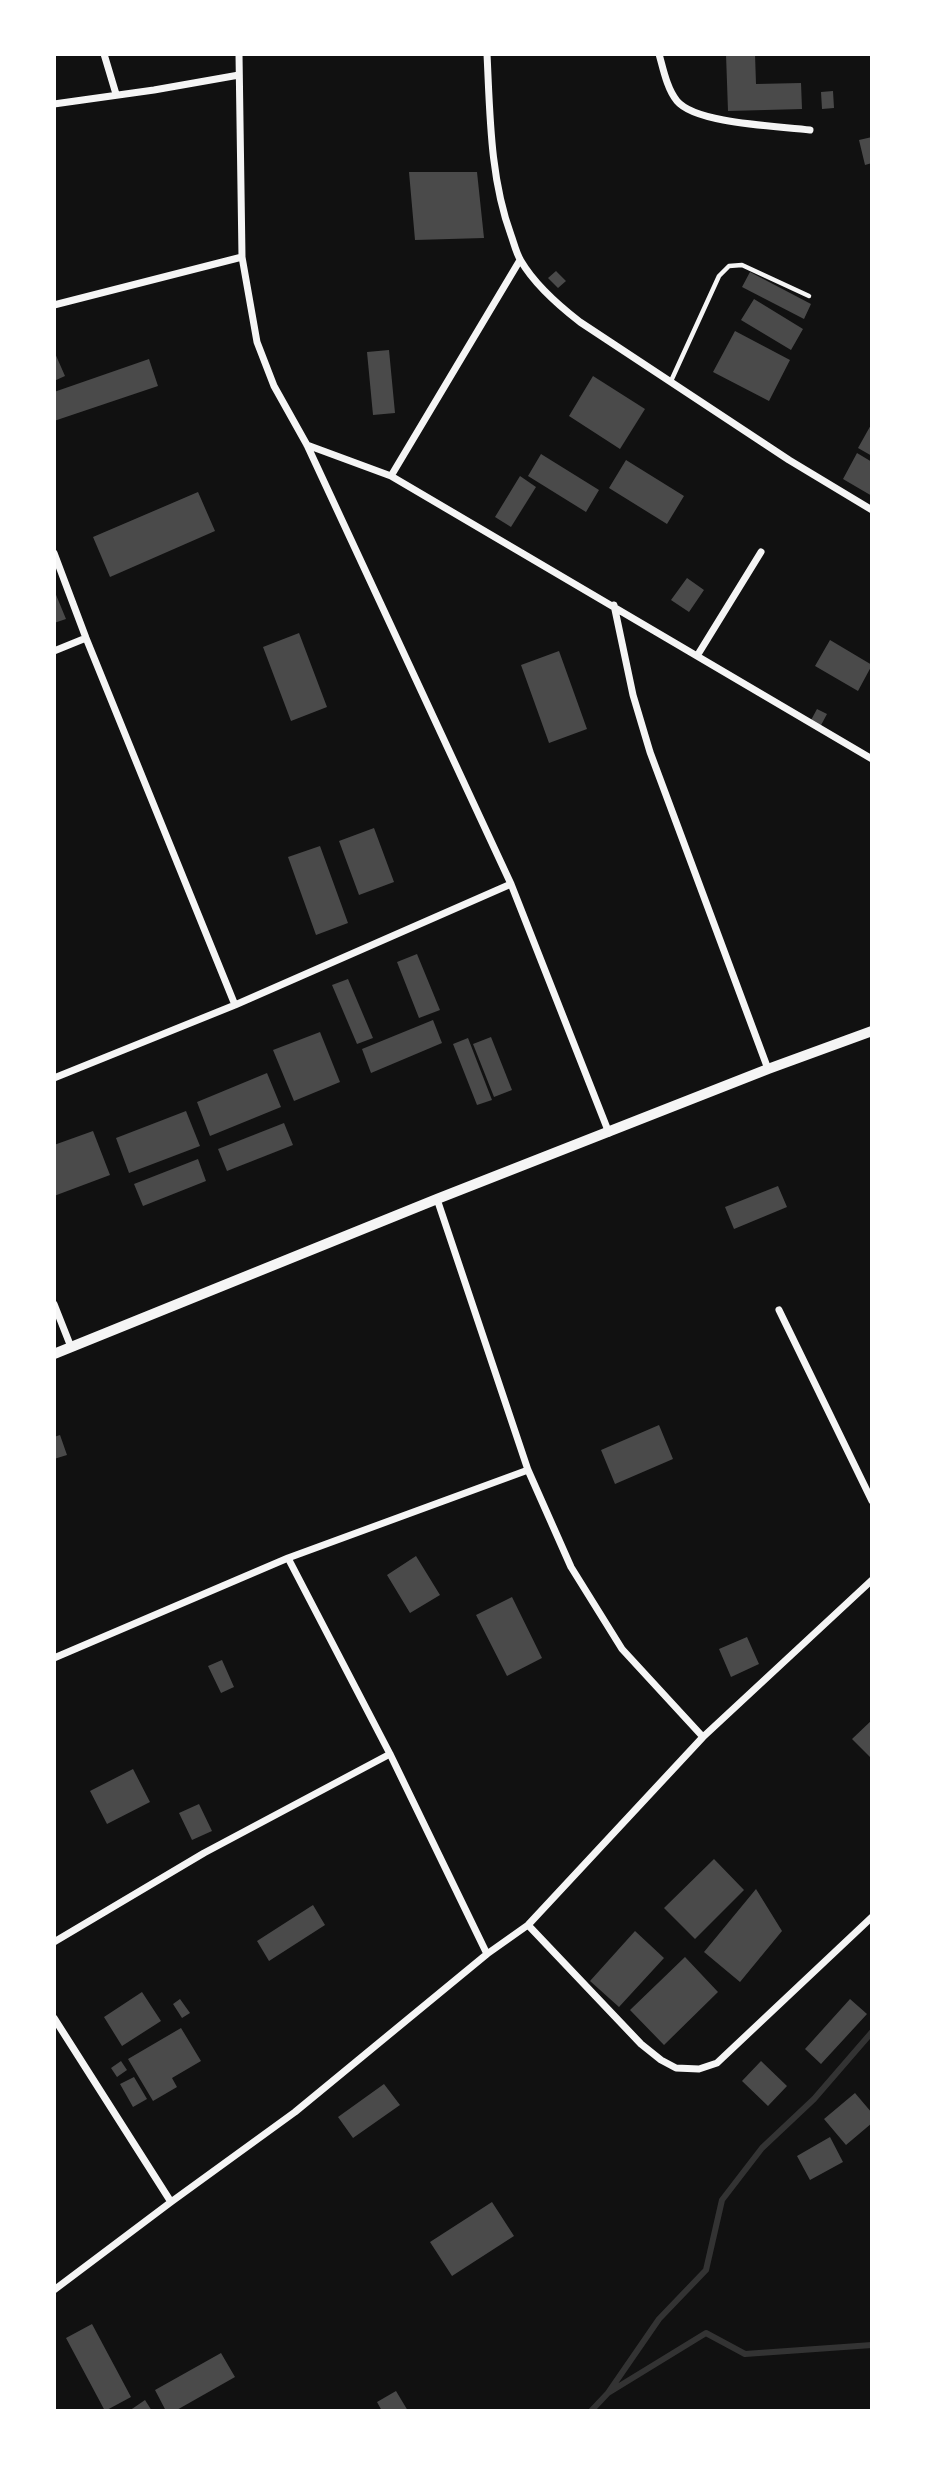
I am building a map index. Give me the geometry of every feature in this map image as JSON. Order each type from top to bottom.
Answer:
[{"type":"street","points":[[104,54],[116,94]]},
{"type":"street","points":[[239,54],[243,257],[257,342],[264,364],[307,445],[511,884],[608,1133]]},
{"type":"street","points":[[487,54],[496,174],[507,223],[520,260],[554,302],[580,323],[872,510]]},
{"type":"street","points":[[659,54],[676,100],[687,108],[729,121],[810,130]]},
{"type":"street","points":[[54,104],[239,75]]},
{"type":"street","points":[[54,305],[243,257]]},
{"type":"street","points":[[391,476],[520,260]]},
{"type":"street","points":[[307,445],[391,476],[872,759]]},
{"type":"street","points":[[697,656],[761,552]]},
{"type":"street","points":[[54,553],[235,1004]]},
{"type":"street","points":[[614,605],[633,695],[650,752],[768,1069]]},
{"type":"street","points":[[54,651],[86,638]]},
{"type":"street","points":[[54,1078],[235,1004],[511,884]]},
{"type":"street","points":[[54,1354],[437,1199],[872,1031]]},
{"type":"street","points":[[437,1199],[528,1470],[571,1567],[622,1649],[703,1737]]},
{"type":"street","points":[[54,1304],[71,1347]]},
{"type":"street","points":[[779,1310],[872,1501]]},
{"type":"street","points":[[54,1658],[288,1558],[528,1470]]},
{"type":"street","points":[[288,1558],[390,1754],[488,1954]]},
{"type":"street","points":[[54,2290],[296,2112],[488,1954],[528,1925],[703,1737],[872,1580]]},
{"type":"street","points":[[54,1942],[204,1853],[390,1754]]},
{"type":"street","points":[[528,1925],[641,2044],[676,2068],[699,2069],[717,2063],[872,1917]]},
{"type":"street","points":[[54,2018],[171,2202]]},
{"type":"lane","points":[[671,382],[719,276],[729,266],[742,265],[809,296]]},
{"type":"building","points":[[726,54],[755,54],[756,84],[801,83],[802,109],[728,111]]},
{"type":"building","points":[[833,91],[834,108],[822,109],[821,92]]},
{"type":"building","points":[[872,137],[872,163],[865,165],[859,140]]},
{"type":"building","points":[[409,172],[477,172],[484,238],[415,240]]},
{"type":"building","points":[[556,271],[566,281],[558,288],[548,278]]},
{"type":"building","points":[[750,272],[811,304],[804,319],[742,287]]},
{"type":"building","points":[[754,299],[803,329],[791,350],[741,320]]},
{"type":"building","points":[[735,331],[790,360],[769,401],[713,372]]},
{"type":"building","points":[[389,350],[395,413],[373,415],[367,352]]},
{"type":"building","points":[[54,351],[65,376],[54,381]]},
{"type":"building","points":[[149,359],[158,386],[54,421],[54,392]]},
{"type":"building","points":[[593,376],[645,409],[620,449],[569,416]]},
{"type":"building","points":[[872,423],[872,456],[858,448]]},
{"type":"building","points":[[857,453],[872,462],[872,496],[843,479]]},
{"type":"building","points":[[541,454],[599,490],[586,512],[528,476]]},
{"type":"building","points":[[626,460],[684,496],[667,524],[609,488]]},
{"type":"building","points":[[520,476],[536,487],[511,527],[495,517]]},
{"type":"building","points":[[198,492],[215,531],[110,577],[93,537]]},
{"type":"building","points":[[687,578],[704,590],[689,612],[671,600]]},
{"type":"building","points":[[54,590],[66,619],[54,623]]},
{"type":"building","points":[[299,633],[327,707],[291,721],[263,647]]},
{"type":"building","points":[[830,640],[872,665],[858,691],[815,666]]},
{"type":"building","points":[[559,651],[587,729],[549,743],[521,665]]},
{"type":"building","points":[[817,709],[827,714],[820,727],[810,722]]},
{"type":"building","points":[[374,828],[394,882],[359,895],[339,841]]},
{"type":"building","points":[[320,846],[348,923],[316,935],[288,857]]},
{"type":"building","points":[[417,954],[440,1010],[419,1018],[397,962]]},
{"type":"building","points":[[348,979],[373,1038],[357,1044],[332,985]]},
{"type":"building","points":[[433,1020],[442,1043],[371,1073],[362,1049]]},
{"type":"building","points":[[320,1032],[340,1082],[294,1101],[273,1050]]},
{"type":"building","points":[[491,1037],[512,1090],[494,1097],[473,1044]]},
{"type":"building","points":[[468,1038],[492,1100],[477,1105],[453,1044]]},
{"type":"building","points":[[267,1073],[281,1107],[210,1136],[197,1102]]},
{"type":"building","points":[[186,1111],[200,1146],[129,1173],[116,1138]]},
{"type":"building","points":[[284,1123],[293,1145],[227,1171],[218,1149]]},
{"type":"building","points":[[93,1131],[110,1175],[54,1196],[54,1145]]},
{"type":"building","points":[[198,1159],[206,1181],[143,1206],[134,1184]]},
{"type":"building","points":[[778,1186],[787,1207],[734,1229],[725,1207]]},
{"type":"building","points":[[659,1425],[673,1459],[615,1484],[601,1450]]},
{"type":"building","points":[[60,1435],[67,1455],[54,1459],[54,1437]]},
{"type":"building","points":[[416,1556],[440,1595],[410,1613],[387,1575]]},
{"type":"building","points":[[512,1597],[542,1658],[507,1676],[476,1615]]},
{"type":"building","points":[[747,1637],[759,1664],[731,1677],[719,1649]]},
{"type":"building","points":[[222,1660],[234,1687],[221,1693],[208,1666]]},
{"type":"building","points":[[872,1720],[872,1759],[852,1739]]},
{"type":"building","points":[[133,1769],[150,1802],[107,1824],[90,1791]]},
{"type":"building","points":[[199,1804],[212,1831],[192,1840],[179,1813]]},
{"type":"building","points":[[714,1859],[744,1890],[695,1939],[664,1908]]},
{"type":"building","points":[[756,1889],[782,1931],[740,1982],[704,1952]]},
{"type":"building","points":[[313,1905],[325,1925],[269,1961],[257,1941]]},
{"type":"building","points":[[635,1931],[664,1958],[619,2007],[590,1981]]},
{"type":"building","points":[[685,1957],[718,1992],[664,2045],[630,2010]]},
{"type":"building","points":[[142,1992],[161,2021],[122,2046],[104,2017]]},
{"type":"building","points":[[180,1999],[190,2013],[182,2018],[173,2004]]},
{"type":"building","points":[[850,1999],[867,2014],[821,2064],[805,2049]]},
{"type":"building","points":[[181,2028],[201,2061],[172,2078],[177,2087],[153,2101],[128,2059]]},
{"type":"building","points":[[121,2061],[127,2070],[117,2077],[111,2068]]},
{"type":"building","points":[[761,2061],[787,2086],[768,2106],[742,2081]]},
{"type":"building","points":[[134,2077],[147,2099],[133,2107],[120,2084]]},
{"type":"building","points":[[384,2084],[400,2105],[353,2138],[338,2117]]},
{"type":"building","points":[[855,2093],[872,2113],[872,2123],[846,2145],[824,2119]]},
{"type":"building","points":[[830,2137],[843,2162],[810,2180],[797,2156]]},
{"type":"building","points":[[492,2202],[514,2236],[452,2276],[430,2242]]},
{"type":"building","points":[[92,2324],[131,2397],[105,2411],[66,2338]]},
{"type":"building","points":[[221,2353],[235,2377],[175,2411],[166,2411],[155,2390]]},
{"type":"building","points":[[396,2391],[408,2411],[382,2411],[377,2402]]},
{"type":"building","points":[[145,2400],[152,2411],[129,2411]]},
{"type":"waterway","points":[[608,2393],[659,2319],[706,2270],[722,2200],[762,2148],[814,2099],[872,2032]]},
{"type":"waterway","points":[[591,2411],[608,2393],[706,2333],[745,2354],[872,2345]]}]
